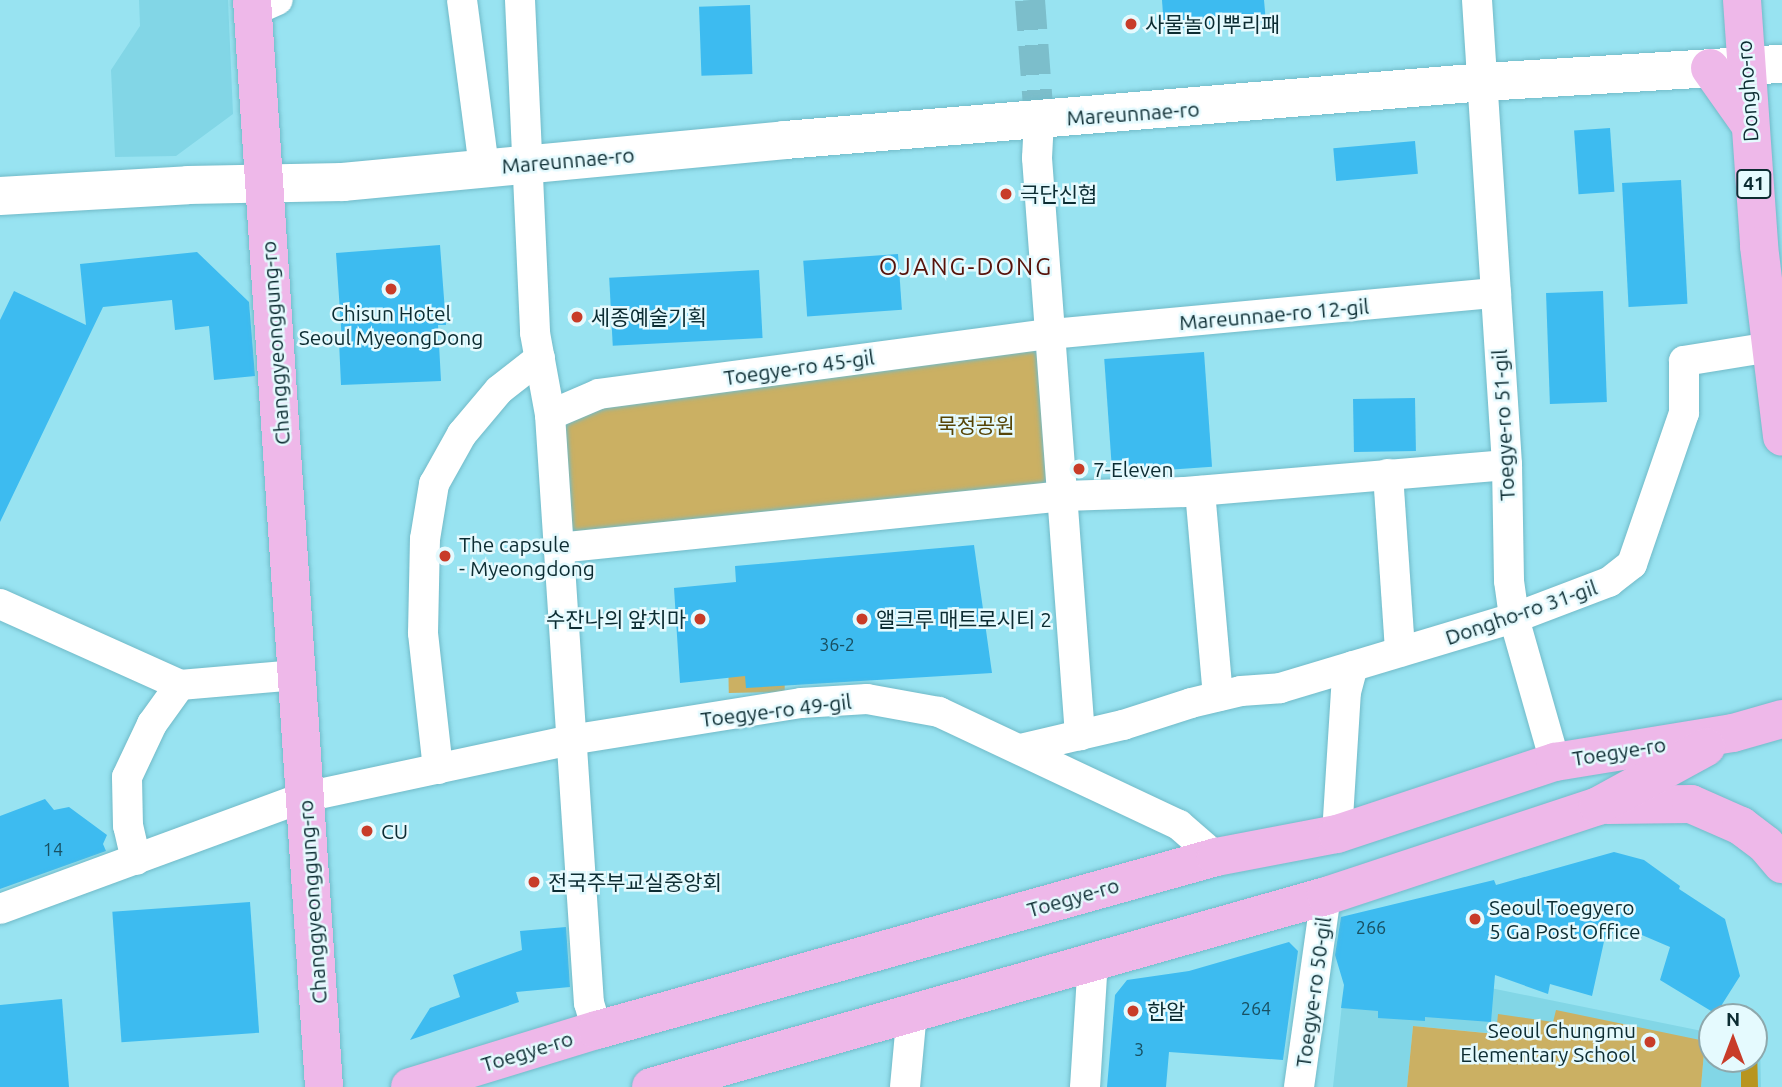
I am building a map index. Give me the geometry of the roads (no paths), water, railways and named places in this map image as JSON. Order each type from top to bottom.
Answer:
[{"type":"main road","name":"Dongho-ro","points":[[1742,0],[1727,67],[1749,123],[1771,246],[1770,347],[1782,437]]},
{"type":"main road","name":"Changgyeonggung-ro","points":[[261,4],[264,184],[324,1087]]},
{"type":"main road","name":"Mareunnae-ro","points":[[0,196],[342,182],[484,167],[1484,82],[1782,64]]},
{"type":"main road","points":[[1733,733],[1782,719]]},
{"type":"main road","name":"Toegye-ro","points":[[410,1087],[597,1030],[1216,857],[1337,834],[1555,762],[1733,733]]},
{"type":"main road","name":"Toegye-ro","points":[[651,1087],[1326,896],[1598,806],[1733,733]]},
{"type":"main road","points":[[1598,806],[1631,803],[1691,804],[1741,826],[1766,845],[1782,864]]},
{"type":"street","name":"Mareunnae-ro","points":[[462,0],[484,167]]},
{"type":"street","points":[[520,0],[535,333],[550,415],[589,1003],[597,1030]]},
{"type":"street","name":"Toegye-ro 51-gil","points":[[1477,0],[1507,465],[1509,581],[1514,618],[1555,762]]},
{"type":"street","points":[[1039,120],[1037,158],[1080,735]]},
{"type":"street","name":"Mareunnae-ro 12-gil","points":[[1051,334],[1496,293]]},
{"type":"street","name":"Toegye-ro 45-gil","points":[[550,415],[599,394],[1051,334]]},
{"type":"street","name":"Dongho-ro 31-gil","points":[[1020,749],[1218,696],[1280,688],[1514,618],[1609,582],[1632,565],[1684,413],[1684,361],[1770,347]]},
{"type":"street","points":[[438,769],[423,633],[425,539],[434,484],[461,434],[499,390],[540,358]]},
{"type":"street","points":[[558,548],[1064,496],[1200,491],[1507,465]]},
{"type":"street","points":[[1388,474],[1400,652]]},
{"type":"street","points":[[1200,491],[1218,696]]},
{"type":"street","points":[[0,604],[180,685],[297,675]]},
{"type":"street","points":[[1337,834],[1346,692],[1353,666]]},
{"type":"street","points":[[136,860],[128,826],[127,777],[152,724],[180,685]]},
{"type":"street","name":"Toegye-ro 49-gil","points":[[0,909],[305,797],[570,740],[801,703],[867,699],[939,712],[1179,825],[1216,857]]},
{"type":"street","name":"Toegye-ro 50-gil","points":[[1299,1087],[1326,896]]},
{"type":"street","points":[[1085,1087],[1093,961]]},
{"type":"street","points":[[905,1087],[912,1011]]},
{"type":"tunnel","points":[[1030,0],[1039,120]]},
{"type":"place","name":"사물놀이뿌리패","points":[[1131,24]]},
{"type":"place","name":"극단신협","points":[[1006,194]]},
{"type":"place","name":"Chisun Hotel Seoul MyeongDong","points":[[391,289]]},
{"type":"place","name":"세종예술기획","points":[[577,317]]},
{"type":"place","name":"7-Eleven","points":[[1079,469]]},
{"type":"place","name":"The capsule - Myeongdong","points":[[445,556]]},
{"type":"place","name":"수잔나의 앞치마","points":[[700,619]]},
{"type":"place","name":"앨크루 매트로시티 2","points":[[862,619]]},
{"type":"place","name":"CU","points":[[367,831]]},
{"type":"place","name":"전국주부교실중앙회","points":[[534,882]]},
{"type":"place","name":"Seoul Toegyero 5 Ga Post Office","points":[[1475,919]]},
{"type":"place","name":"한알","points":[[1133,1011]]},
{"type":"place","name":"Seoul Chungmu Elementary School","points":[[1650,1042]]},
{"type":"district","name":"OJANG-DONG","points":[[966,267]]},
{"type":"park label","name":"묵정공원","points":[[976,425]]}]
